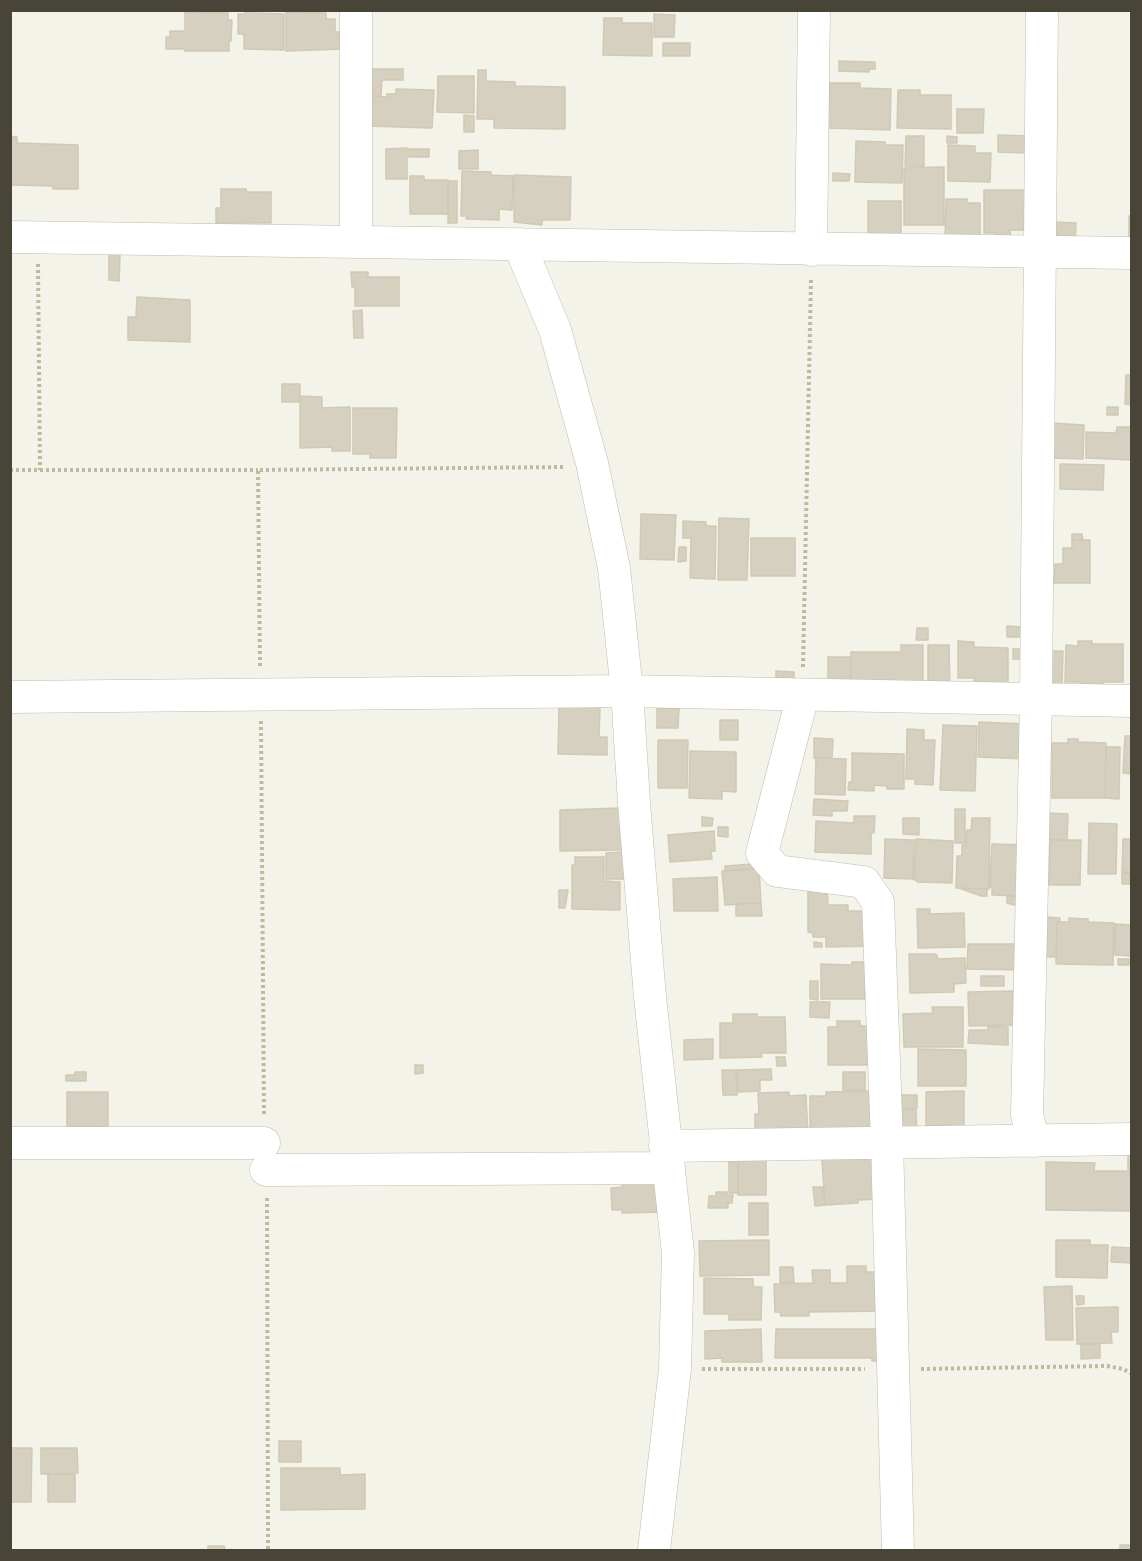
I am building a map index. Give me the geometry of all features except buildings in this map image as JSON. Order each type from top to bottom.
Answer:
[{"type":"street","points":[[356,10],[356,241]]},
{"type":"street","points":[[811,250],[814,10]]},
{"type":"street","points":[[1034,1141],[1027,1115],[1036,700],[1042,10]]},
{"type":"street","points":[[24,238],[1131,254]]},
{"type":"street","points":[[519,244],[555,330],[592,463],[614,568],[627,691],[649,985],[678,1252],[675,1369],[654,1551]]},
{"type":"street","points":[[10,697],[627,691],[1131,701]]},
{"type":"street","points":[[803,695],[762,853],[777,871],[864,882],[878,902],[898,1551]]},
{"type":"street","points":[[10,1143],[265,1156],[667,1157],[887,1142],[1131,1139]]},
{"type":"path","points":[[24,238],[40,470]]},
{"type":"path","points":[[803,695],[811,250]]},
{"type":"path","points":[[10,470],[569,467],[592,463]]},
{"type":"path","points":[[258,470],[268,1551]]}]
